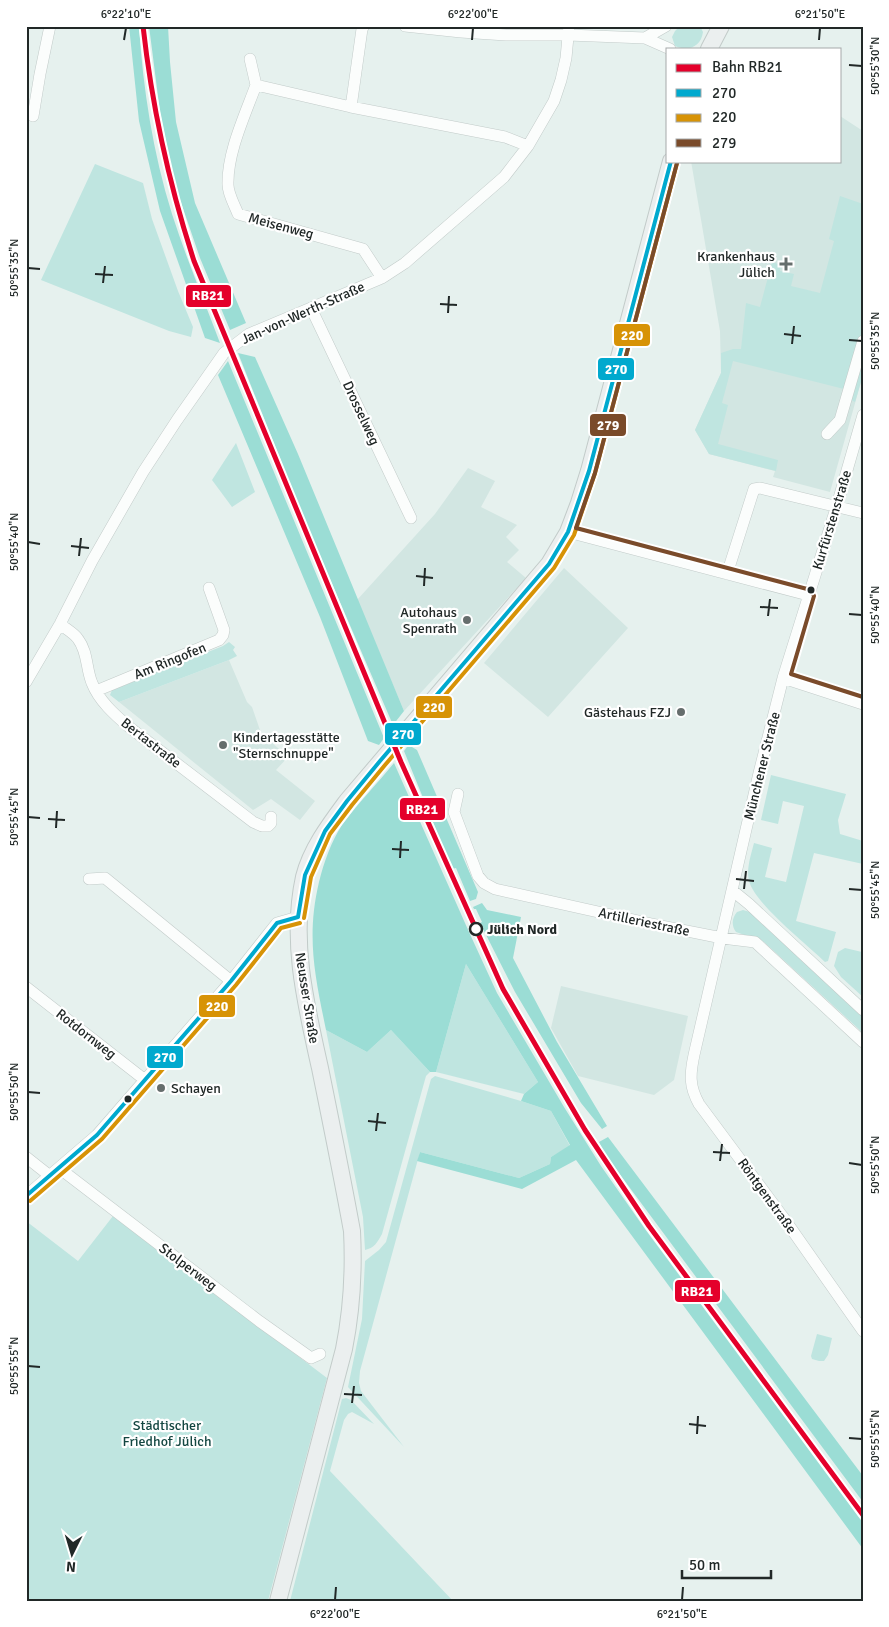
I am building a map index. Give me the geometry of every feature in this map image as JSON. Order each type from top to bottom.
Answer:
[{"type":"main road","points":[[710,48],[721,26]]},
{"type":"main road","name":"Neusser Straße","points":[[278,1601],[344,1349],[350,1320],[353,1289],[352,1231],[306,1005],[299,956],[298,917],[305,875],[325,831],[347,801],[549,564],[568,532],[589,471],[671,162]]},
{"type":"street","points":[[33,116],[50,26]]},
{"type":"street","points":[[405,26],[497,34],[569,31],[645,38],[668,48]]},
{"type":"street","points":[[645,38],[666,26]]},
{"type":"street","points":[[352,107],[363,28]]},
{"type":"street","name":"Jan-von-Werth-Straße","points":[[26,682],[143,472],[224,352],[249,334],[382,278],[405,263],[504,177],[528,146],[554,101],[562,80],[569,31]]},
{"type":"street","points":[[250,59],[256,85],[352,107],[505,137],[528,146]]},
{"type":"street","name":"Meisenweg","points":[[256,85],[236,140],[230,167],[228,186],[238,214],[363,249],[382,278]]},
{"type":"street","name":"Drosselweg","points":[[312,308],[411,518]]},
{"type":"street","points":[[827,434],[840,420],[863,341]]},
{"type":"street","name":"Kurfürstenstraße","points":[[808,595],[863,415]]},
{"type":"street","points":[[727,574],[754,489],[760,488],[859,511]]},
{"type":"street","points":[[568,532],[808,595]]},
{"type":"street","name":"Am Ringofen","points":[[96,691],[219,640],[224,630],[209,588]]},
{"type":"street","name":"Münchener Straße","points":[[722,938],[783,678],[808,595]]},
{"type":"street","name":"Bertastraße","points":[[60,624],[78,638],[84,650],[91,682],[96,691],[113,712],[129,727],[254,822],[262,826],[268,826],[271,817]]},
{"type":"street","points":[[783,678],[863,704]]},
{"type":"street","name":"Artilleriestraße","points":[[458,794],[454,812],[478,876],[484,883],[495,889],[573,907],[722,938],[755,942],[863,1042]]},
{"type":"street","points":[[89,879],[105,878],[231,981]]},
{"type":"street","points":[[732,891],[749,904],[863,1010]]},
{"type":"street","points":[[26,1196],[97,1135],[231,981],[277,923],[298,917]]},
{"type":"street","name":"Röntgenstraße","points":[[722,938],[691,1069],[690,1076],[693,1092],[699,1104],[783,1217],[863,1331]]},
{"type":"street","name":"Rotdornweg","points":[[26,988],[145,1080]]},
{"type":"street","points":[[26,1157],[55,1172]]},
{"type":"street","name":"Stolperweg","points":[[55,1172],[311,1358],[320,1354]]},
{"type":"shaded area","points":[[129,26],[139,26],[150,121],[165,191],[183,247],[220,343],[205,338],[160,211],[139,121]]},
{"type":"shaded area","points":[[149,26],[168,26],[176,122],[195,203],[246,323],[230,330],[200,258],[175,185],[160,112]]},
{"type":"shaded area","name":"Krankenhaus Jülich","points":[[842,117],[863,131],[863,375],[830,492],[773,477],[775,471],[709,454],[695,430],[721,373],[720,331],[691,162],[842,162]]},
{"type":"shaded area","points":[[238,353],[255,357],[298,454],[404,711],[393,725],[305,521]]},
{"type":"shaded area","points":[[228,361],[384,738],[379,745],[368,741],[320,617],[218,375]]},
{"type":"shaded area","points":[[468,468],[495,481],[481,507],[517,525],[506,537],[519,550],[507,562],[526,578],[404,711],[357,600],[435,514]]},
{"type":"shaded area","points":[[564,568],[628,628],[548,717],[484,663]]},
{"type":"shaded area","name":"Kindertagesstätte \"Sternschnuppe\"","points":[[229,660],[247,702],[252,707],[261,733],[288,757],[276,770],[315,801],[300,820],[271,799],[253,810],[119,702]]},
{"type":"shaded area","points":[[407,747],[417,750],[478,892],[476,899],[470,901],[456,868],[452,869],[404,751]]},
{"type":"shaded area","points":[[394,763],[497,993],[564,1107],[601,1166],[645,1229],[863,1523],[863,1549],[576,1160],[522,1189],[417,1161],[420,1152],[519,1178],[550,1164],[551,1157],[570,1145],[551,1111],[521,1101],[524,1094],[538,1082],[466,964],[436,1072],[430,1072],[391,1030],[367,1052],[326,1030],[318,992],[313,939],[315,902],[319,882],[328,852],[342,825]]},
{"type":"shaded area","points":[[482,903],[487,910],[521,917],[513,958],[557,1042],[607,1126],[602,1129],[581,1103],[515,992],[480,923],[482,922],[476,909],[473,907]]},
{"type":"shaded area","points":[[561,986],[688,1016],[674,1080],[654,1095],[578,1076],[551,1028]]},
{"type":"shaded area","points":[[608,1137],[863,1476],[863,1502],[601,1149],[599,1142]]},
{"type":"green space","points":[[680,26],[700,26],[703,32],[697,45],[689,48],[675,46],[672,37]]},
{"type":"green space","points":[[95,164],[143,183],[152,219],[193,327],[191,337],[169,331],[41,280]]},
{"type":"green space","points":[[840,196],[863,204],[863,375],[855,402],[851,400],[844,389],[733,361],[722,403],[728,405],[718,444],[778,460],[776,471],[709,454],[695,430],[721,373],[721,353],[733,349],[741,349],[746,303],[760,307],[772,262],[781,265],[780,271],[794,274],[791,286],[820,293],[834,241],[829,239]]},
{"type":"green space","points":[[236,443],[255,492],[232,507],[212,480]]},
{"type":"green space","points":[[229,642],[235,647],[233,650],[237,656],[229,660],[119,702],[110,695],[112,690]]},
{"type":"green space","points":[[771,775],[846,794],[838,820],[840,834],[863,841],[863,864],[814,853],[796,921],[836,932],[828,961],[825,962],[771,912],[753,890],[749,881],[748,867],[754,843],[772,848],[765,877],[786,882],[804,806],[783,801],[778,824],[761,820]]},
{"type":"green space","points":[[743,910],[750,912],[863,1016],[863,1033],[764,942],[736,932],[733,927],[733,919],[737,912]]},
{"type":"green space","points":[[845,948],[862,952],[863,949],[863,997],[841,977],[834,966],[838,952]]},
{"type":"green space","points":[[466,964],[538,1082],[524,1094],[436,1072]]},
{"type":"green space","points":[[326,1030],[367,1052],[391,1030],[430,1072],[426,1076],[382,1234],[375,1245],[365,1250],[363,1217]]},
{"type":"green space","points":[[435,1076],[551,1111],[570,1146],[551,1157],[550,1164],[519,1178],[420,1152],[360,1371],[359,1383],[361,1391],[404,1447],[348,1387],[362,1319],[365,1261],[386,1242],[431,1079]]},
{"type":"green space","name":"Städtischer Friedhof Jülich","points":[[113,1216],[327,1378],[268,1601],[26,1601],[26,1221],[78,1261]]},
{"type":"green space","points":[[817,1334],[832,1338],[828,1355],[824,1361],[812,1359],[811,1356]]},
{"type":"green space","points":[[342,1399],[351,1400],[374,1424],[352,1412],[348,1414],[344,1420],[330,1471],[453,1601],[290,1601]]},
{"type":"rail line","name":"RB21","points":[[143,26],[151,86],[162,145],[194,261],[401,762],[503,989],[585,1130],[649,1226],[863,1515]]},
{"type":"transit line","name":"270","points":[[298,917],[305,875],[325,831],[380,761],[549,564],[568,532],[589,471],[671,162]]},
{"type":"transit line","name":"220","points":[[304,918],[311,877],[330,834],[385,765],[554,568],[574,535],[595,473],[677,163]]},
{"type":"transit line","name":"279","points":[[677,163],[595,473],[576,528],[811,590],[814,596],[791,674],[863,697]]},
{"type":"transit line","name":"270","points":[[26,1196],[97,1135],[231,981],[277,923],[298,917]]},
{"type":"transit line","name":"220","points":[[30,1201],[102,1139],[236,985],[281,928],[300,923]]},
{"type":"place","name":"Krankenhaus Jülich","points":[[786,264]]},
{"type":"place","name":"Autohaus Spenrath","points":[[467,620]]},
{"type":"place","name":"Gästehaus FZJ","points":[[681,712]]},
{"type":"place","name":"Kindertagesstätte \"Sternschnuppe\"","points":[[223,745]]},
{"type":"place","name":"Jülich Nord","points":[[476,929]]},
{"type":"place","name":"Schayen","points":[[161,1088]]}]
